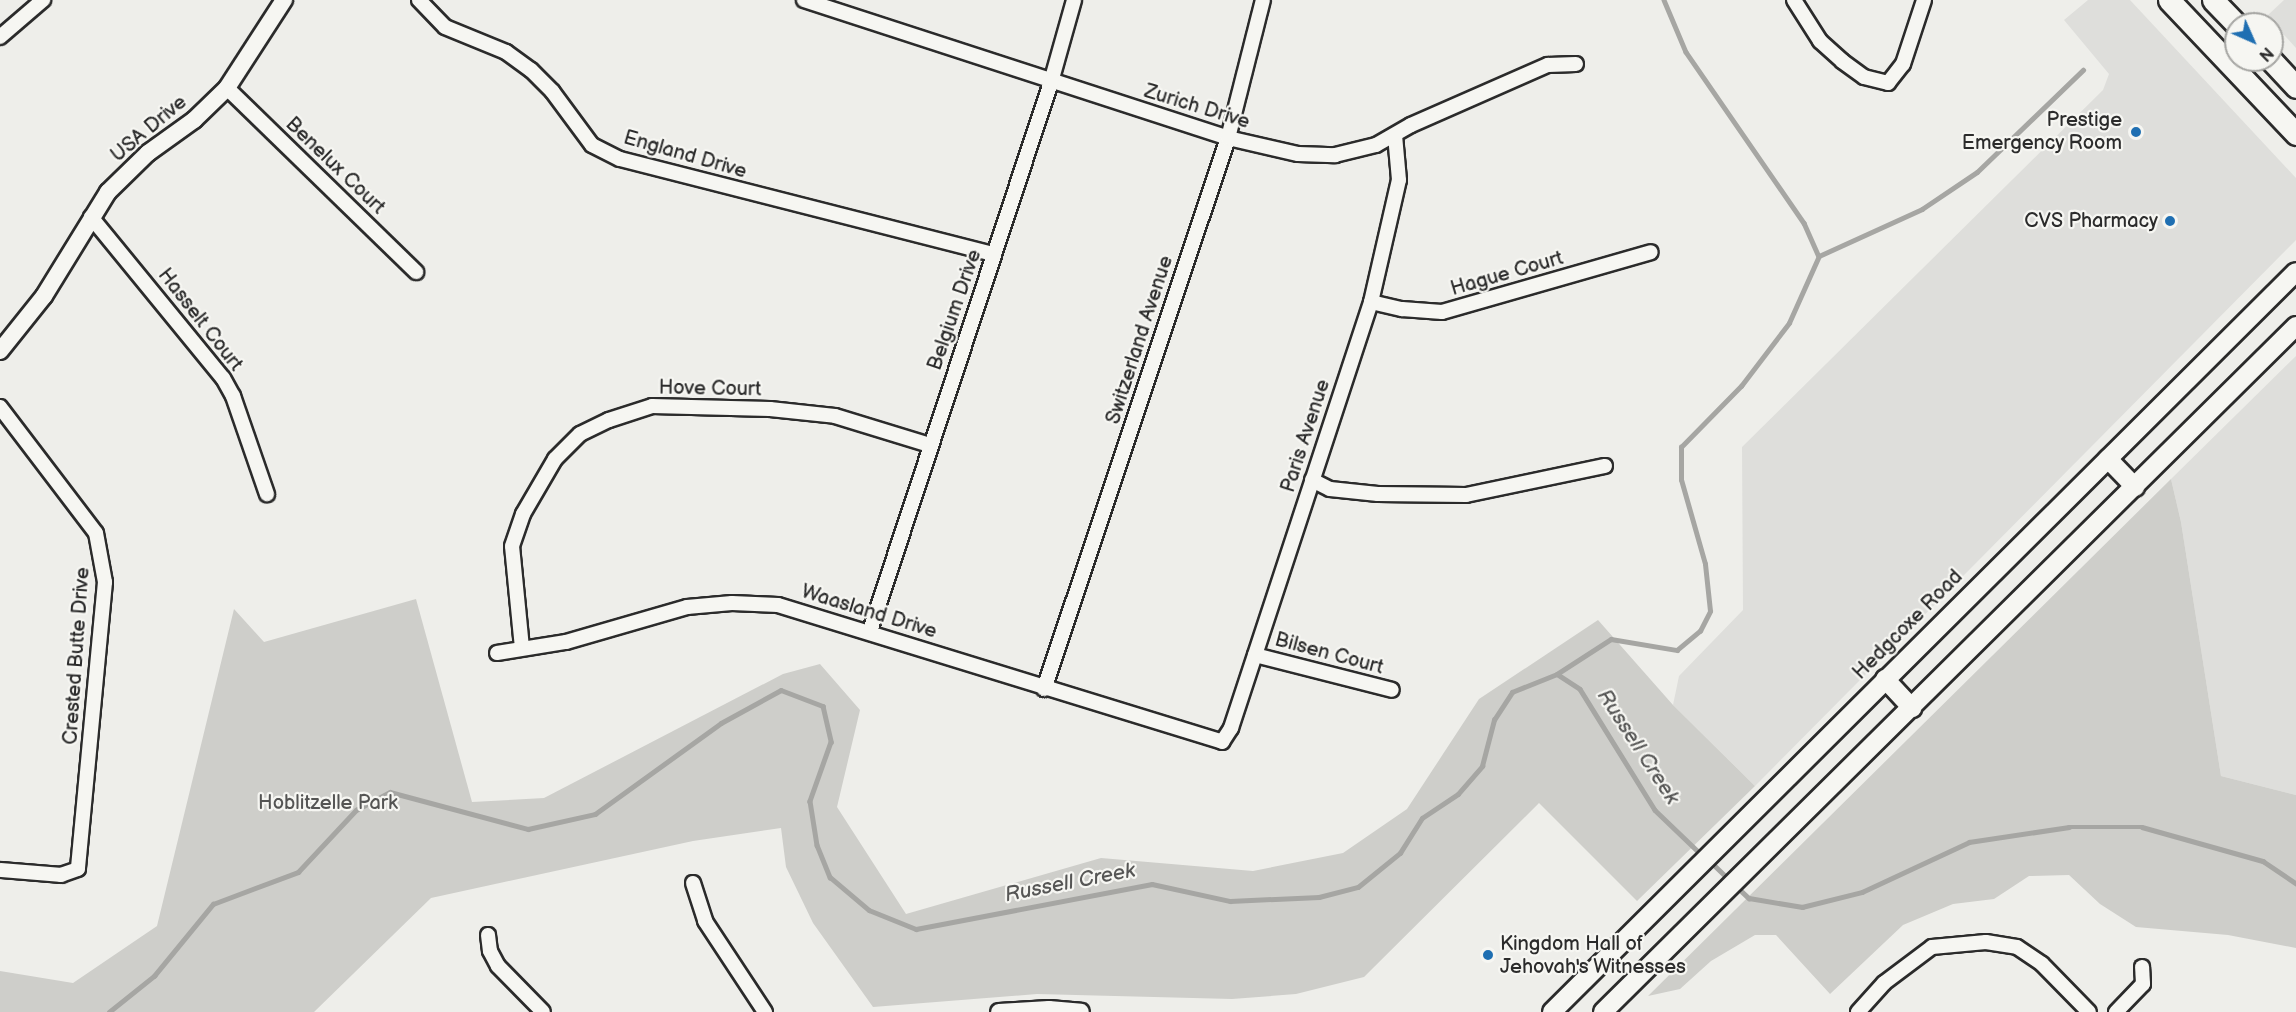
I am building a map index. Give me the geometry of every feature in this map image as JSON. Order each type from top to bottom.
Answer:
[{"type":"main road","points":[[2169,0],[2296,134]]},
{"type":"main road","points":[[2199,31],[2217,4]]},
{"type":"main road","points":[[2282,72],[2296,87]]},
{"type":"main road","name":"Hedgcoxe Road","points":[[1552,1012],[2296,272]]},
{"type":"main road","points":[[1603,1012],[2296,326]]},
{"type":"main road","points":[[2108,459],[2135,487]]},
{"type":"main road","points":[[1885,679],[1912,708]]},
{"type":"street","points":[[0,37],[43,0]]},
{"type":"street","name":"USA Drive","points":[[0,351],[44,296],[90,217],[108,192],[148,153],[194,120],[227,88],[284,0]]},
{"type":"street","name":"England Drive","points":[[419,0],[445,27],[506,52],[531,70],[552,91],[592,145],[621,159],[994,254]]},
{"type":"street","name":"Zurich Drive","points":[[804,0],[1228,138],[1298,154],[1335,155],[1376,145],[1548,65],[1576,64]]},
{"type":"street","name":"Belgium Drive","points":[[870,631],[1051,82],[1074,0]]},
{"type":"street","name":"Switzerland Avenue","points":[[1044,689],[1228,138],[1263,0]]},
{"type":"street","points":[[1794,0],[1820,41],[1842,61],[1878,83],[1894,80],[1909,51],[1924,0]]},
{"type":"street","name":"Benelux Court","points":[[227,88],[416,272]]},
{"type":"street","name":"Paris Avenue","points":[[1222,742],[1231,728],[1256,655],[1371,302],[1399,180],[1395,135]]},
{"type":"street","name":"Hasselt Court","points":[[90,217],[223,378],[233,396],[267,494]]},
{"type":"street","name":"Hague Court","points":[[1371,302],[1402,309],[1442,312],[1651,252]]},
{"type":"street","name":"Hove Court","points":[[522,648],[512,546],[523,514],[555,459],[580,434],[609,420],[652,406],[770,409],[835,416],[930,445]]},
{"type":"street","name":"Crested Butte Drive","points":[[0,407],[75,500],[96,533],[105,568],[82,854],[78,869],[61,875],[0,870]]},
{"type":"street","points":[[1312,480],[1330,489],[1378,494],[1466,495],[1605,466]]},
{"type":"street","name":"Waasland Drive","points":[[498,653],[566,642],[687,607],[732,603],[778,605],[870,631],[1044,689],[1222,742]]},
{"type":"street","name":"Bilsen Court","points":[[1256,655],[1392,690]]},
{"type":"street","points":[[693,883],[705,921],[765,1012]]},
{"type":"street","points":[[488,936],[490,951],[498,966],[543,1012]]},
{"type":"street","points":[[1858,1012],[1884,982],[1932,947],[1986,942],[2017,947],[2042,964],[2089,1012]]},
{"type":"street","points":[[2116,1012],[2143,984],[2142,967]]},
{"type":"street","points":[[999,1012],[1081,1012]]},
{"type":"shaded area","points":[[2088,0],[2130,0],[2296,178],[2296,240],[1755,786],[1673,705],[1679,676],[1743,610],[1742,447],[2103,90],[2109,74],[2064,20]]},
{"type":"shaded area","points":[[2284,0],[2296,0],[2296,48],[2284,35],[2284,12],[2271,12]]},
{"type":"shaded area","points":[[2296,356],[2296,795],[2221,776],[2181,522],[2171,479]]},
{"type":"green space","points":[[2171,479],[2181,522],[2221,776],[2296,795],[2296,948],[2228,935],[2136,927],[2100,904],[2069,875],[2029,876],[1994,899],[1953,904],[1903,925],[1830,994],[1776,935],[1755,935],[1711,961],[1680,989],[1648,996]]},
{"type":"green space","name":"Hoblitzelle Park","points":[[416,599],[472,802],[544,798],[783,674],[820,664],[860,710],[837,807],[906,914],[1101,858],[1253,871],[1343,853],[1407,809],[1479,699],[1598,620],[1673,705],[1755,786],[1637,901],[1539,803],[1364,977],[1296,994],[1232,999],[1037,994],[873,1007],[813,923],[786,867],[781,828],[693,841],[431,898],[314,1012],[0,1012],[0,971],[73,983],[157,926],[234,609],[264,642]]},
{"type":"waterway","points":[[1664,0],[1686,52],[1804,223],[1819,256]]},
{"type":"waterway","name":"Russell Creek","points":[[109,1012],[154,976],[213,904],[298,872],[356,810],[390,792],[528,829],[595,814],[721,723],[781,690],[823,706],[831,742],[810,801],[817,845],[830,877],[869,910],[916,929],[1152,884],[1230,901],[1319,897],[1358,887],[1400,853],[1422,818],[1458,794],[1482,766],[1494,720],[1512,692],[1557,674],[1611,639],[1677,650],[1700,631],[1710,611],[1705,564],[1681,480],[1681,447],[1741,386],[1789,323],[1819,256],[1922,209],[1977,172],[2083,70]]},
{"type":"waterway","name":"Russell Creek","points":[[1557,674],[1580,689],[1655,810],[1703,856]]},
{"type":"waterway","name":"Russell Creek","points":[[1736,886],[1749,898],[1802,907],[1862,892],[1969,842],[2069,827],[2142,827],[2263,861],[2296,883]]},
{"type":"waterway","name":"Russell Creek","points":[[1710,861],[1730,880]]},
{"type":"place","name":"Prestige Emergency Room","points":[[2136,132]]},
{"type":"place","name":"CVS Pharmacy","points":[[2170,221]]},
{"type":"place","name":"Kingdom Hall of Jehovah's Witnesses","points":[[1488,955]]}]
